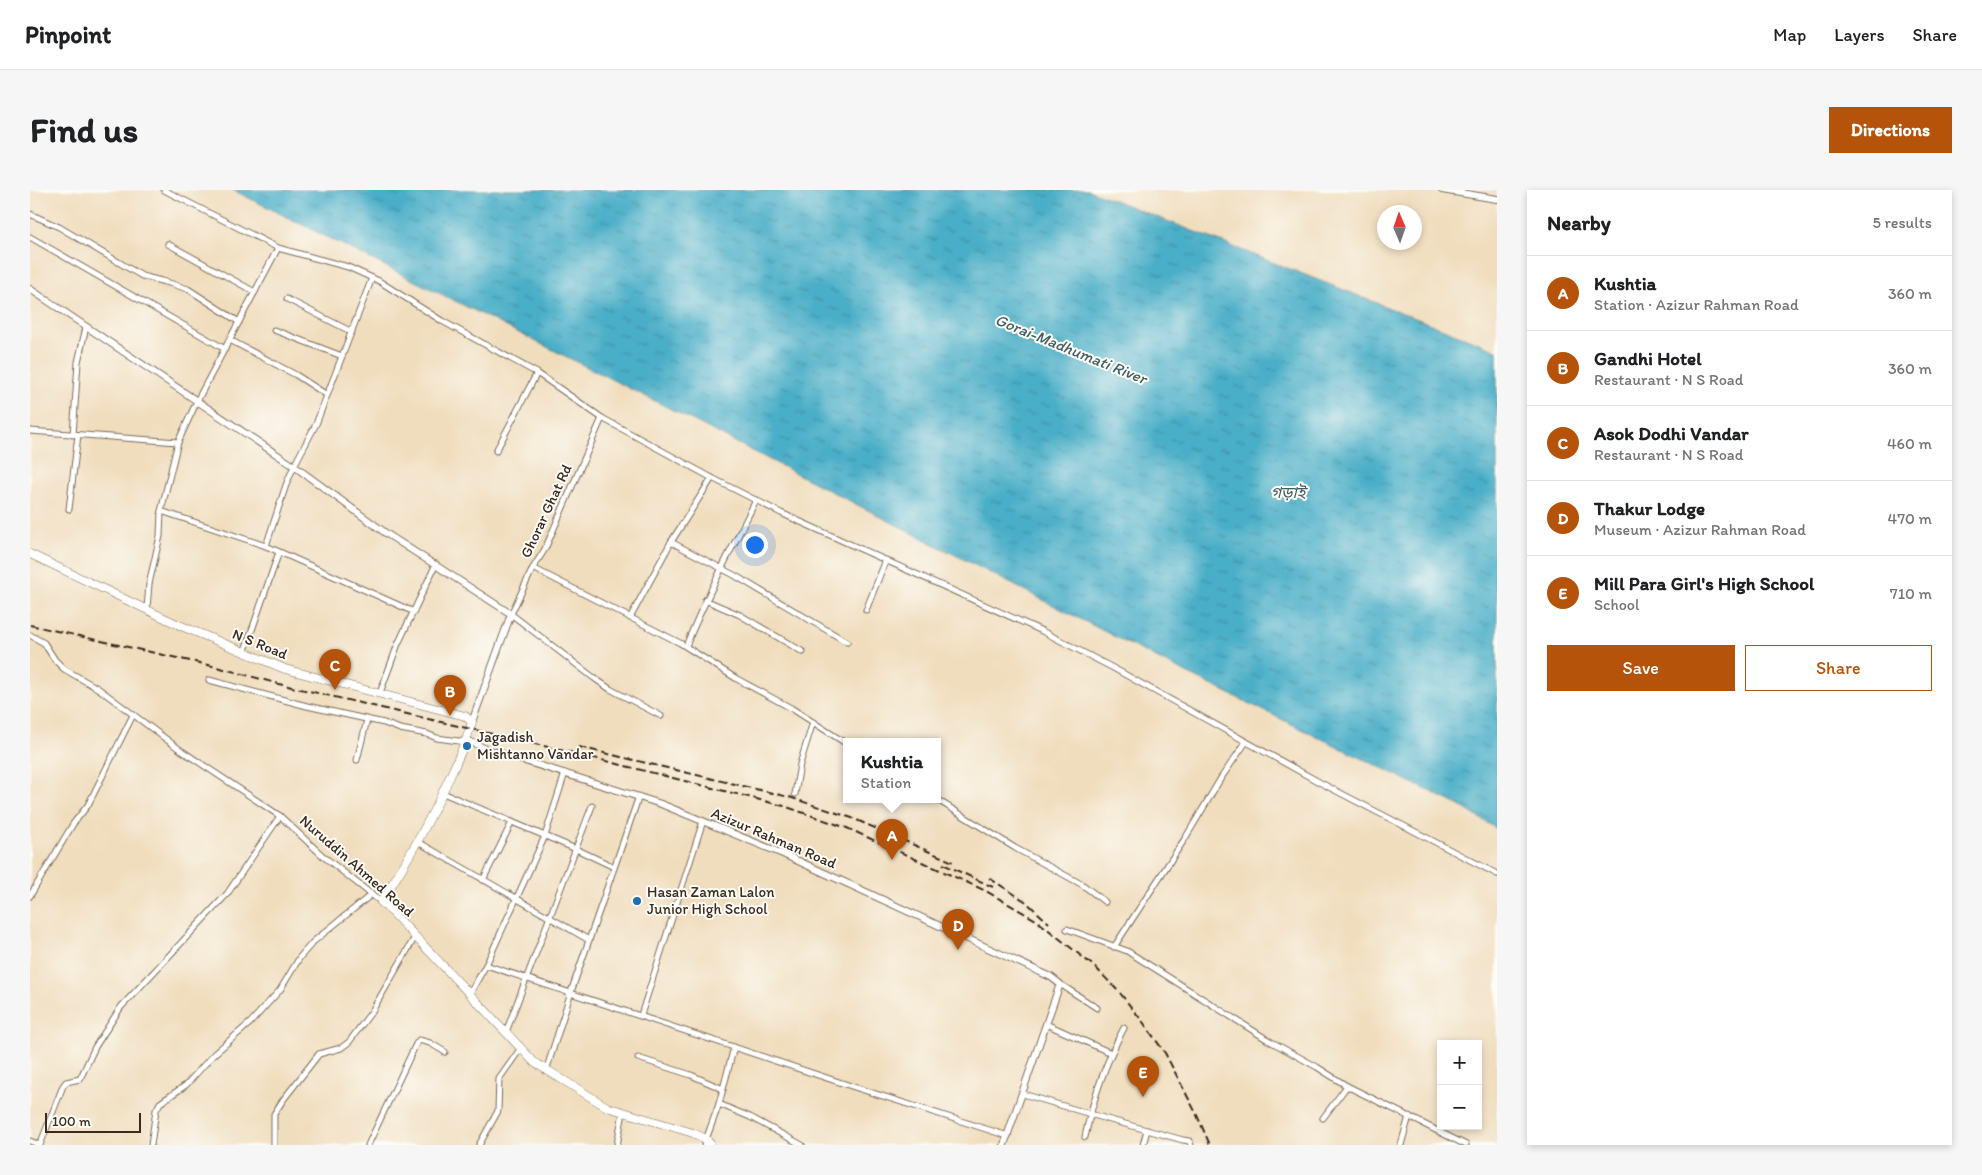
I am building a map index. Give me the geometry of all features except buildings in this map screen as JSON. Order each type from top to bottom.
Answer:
[{"type":"main road","name":"N S Road","points":[[30,554],[244,653],[285,669],[465,716],[472,722]]},
{"type":"main road","points":[[380,902],[418,842],[467,741],[472,722]]},
{"type":"main road","name":"Nuruddin Ahmed Road","points":[[380,902],[393,913],[534,1062],[607,1107],[693,1133],[707,1143]]},
{"type":"street","points":[[164,190],[278,248],[348,267],[372,278],[442,321],[537,373],[602,418],[712,478],[1042,631],[1115,669],[1246,742],[1497,874]]},
{"type":"street","points":[[1442,190],[1497,199]]},
{"type":"street","points":[[30,214],[58,226],[142,276],[169,282],[188,289],[239,322]]},
{"type":"street","points":[[30,237],[225,349]]},
{"type":"street","points":[[168,244],[255,292]]},
{"type":"street","points":[[147,609],[149,584],[160,536],[161,511],[178,442],[197,401],[278,248]]},
{"type":"street","points":[[266,546],[294,466],[316,424],[372,278]]},
{"type":"street","points":[[30,289],[294,466],[387,534],[511,614],[610,689],[662,716]]},
{"type":"street","points":[[287,299],[352,332]]},
{"type":"street","points":[[69,510],[76,435],[78,362],[86,327]]},
{"type":"street","points":[[274,330],[342,356]]},
{"type":"street","points":[[230,340],[296,375],[327,395]]},
{"type":"street","points":[[496,451],[537,373]]},
{"type":"street","name":"Ghorar Ghat Rd","points":[[511,614],[533,568],[545,549],[602,418]]},
{"type":"street","points":[[30,431],[178,442]]},
{"type":"street","points":[[630,618],[671,542],[712,478]]},
{"type":"street","points":[[686,646],[705,600],[756,500]]},
{"type":"street","points":[[161,511],[266,546],[414,612]]},
{"type":"street","points":[[671,542],[722,569],[847,642]]},
{"type":"street","points":[[244,653],[279,552]]},
{"type":"street","points":[[866,610],[886,560]]},
{"type":"street","points":[[380,693],[398,644],[436,564]]},
{"type":"street","points":[[533,568],[686,646],[737,679],[765,693],[843,741]]},
{"type":"street","points":[[705,600],[740,615],[803,652]]},
{"type":"street","points":[[472,722],[511,614]]},
{"type":"street","name":"Nuruddin Ahmed Road","points":[[30,635],[44,643],[55,660],[64,669],[99,689],[182,751],[280,816],[323,856],[380,902]]},
{"type":"street","points":[[209,680],[437,738],[467,741]]},
{"type":"street","points":[[30,896],[73,824],[88,805],[133,715]]},
{"type":"street","points":[[357,760],[367,720]]},
{"type":"street","points":[[795,794],[800,764],[813,722]]},
{"type":"street","name":"Azizur Rahman Road","points":[[467,741],[639,796],[703,821],[783,854],[917,914],[1051,977],[1060,984]]},
{"type":"street","points":[[1114,947],[1186,837],[1221,778],[1246,742]]},
{"type":"street","points":[[470,994],[486,965],[545,836],[565,773]]},
{"type":"street","points":[[443,793],[614,867]]},
{"type":"street","points":[[546,1070],[639,796]]},
{"type":"street","points":[[941,802],[1015,848],[1083,885],[1105,902]]},
{"type":"street","points":[[506,1032],[592,806]]},
{"type":"street","points":[[30,1141],[40,1145],[63,1086],[66,1082],[80,1079],[95,1047],[121,1007],[227,894],[280,816]]},
{"type":"street","points":[[641,1015],[703,821]]},
{"type":"street","points":[[483,880],[512,822]]},
{"type":"street","points":[[418,842],[589,940]]},
{"type":"street","points":[[151,1145],[156,1110],[160,1103],[186,1085],[214,1054],[256,1017],[280,990],[300,957],[313,942],[372,894]]},
{"type":"street","points":[[1067,929],[1127,952],[1268,1040],[1347,1086],[1466,1145]]},
{"type":"street","points":[[274,1145],[274,1114],[283,1100],[319,1054],[341,1048],[348,1042],[372,1010],[415,938]]},
{"type":"street","points":[[486,965],[1008,1136]]},
{"type":"street","points":[[1004,1145],[1060,984],[1097,1008]]},
{"type":"street","points":[[1046,1024],[1111,1053]]},
{"type":"street","points":[[1085,1137],[1090,1114],[1111,1053],[1124,1028]]},
{"type":"street","points":[[368,1145],[419,1040],[424,1040],[445,1052]]},
{"type":"street","points":[[707,1143],[734,1047]]},
{"type":"street","points":[[479,1145],[498,1111],[499,1079],[521,1048]]},
{"type":"street","points":[[638,1058],[691,1074],[723,1089]]},
{"type":"street","points":[[1322,1118],[1347,1086]]},
{"type":"street","points":[[1022,1094],[1189,1141],[1191,1145]]},
{"type":"street","points":[[719,1104],[750,1117],[802,1145]]},
{"type":"street","points":[[617,1145],[623,1112]]},
{"type":"street","points":[[1400,1145],[1409,1116]]},
{"type":"street","points":[[1144,1145],[1147,1130]]},
{"type":"water","name":"গড়াই","points":[[233,190],[1088,190],[1497,350],[1497,829],[1460,806],[1162,661],[655,401]]},
{"type":"railway","points":[[30,625],[217,667],[279,684],[582,755],[784,806],[847,828],[986,891],[1036,920],[1095,967],[1120,993],[1165,1053],[1210,1145]]},
{"type":"railway","points":[[579,747],[789,797],[852,818],[953,862]]},
{"type":"railway","points":[[943,864],[993,887]]},
{"type":"railway","points":[[989,878],[1025,901],[1049,923]]},
{"type":"place","name":"Asok Dodhi Vandar","points":[[335,690]]},
{"type":"place","name":"Gandhi Hotel","points":[[450,716]]},
{"type":"place","name":"Jagadish Mishtanno Vandar","points":[[467,746]]},
{"type":"place","name":"Kushtia","points":[[892,860]]},
{"type":"place","name":"Hasan Zaman Lalon Junior High School","points":[[637,901]]},
{"type":"place","name":"Thakur Lodge","points":[[958,950]]},
{"type":"place","name":"Mill Para Girl's High School","points":[[1143,1097]]},
{"type":"water label","name":"Gorai-Madhumati River","points":[[1071,349]]}]
